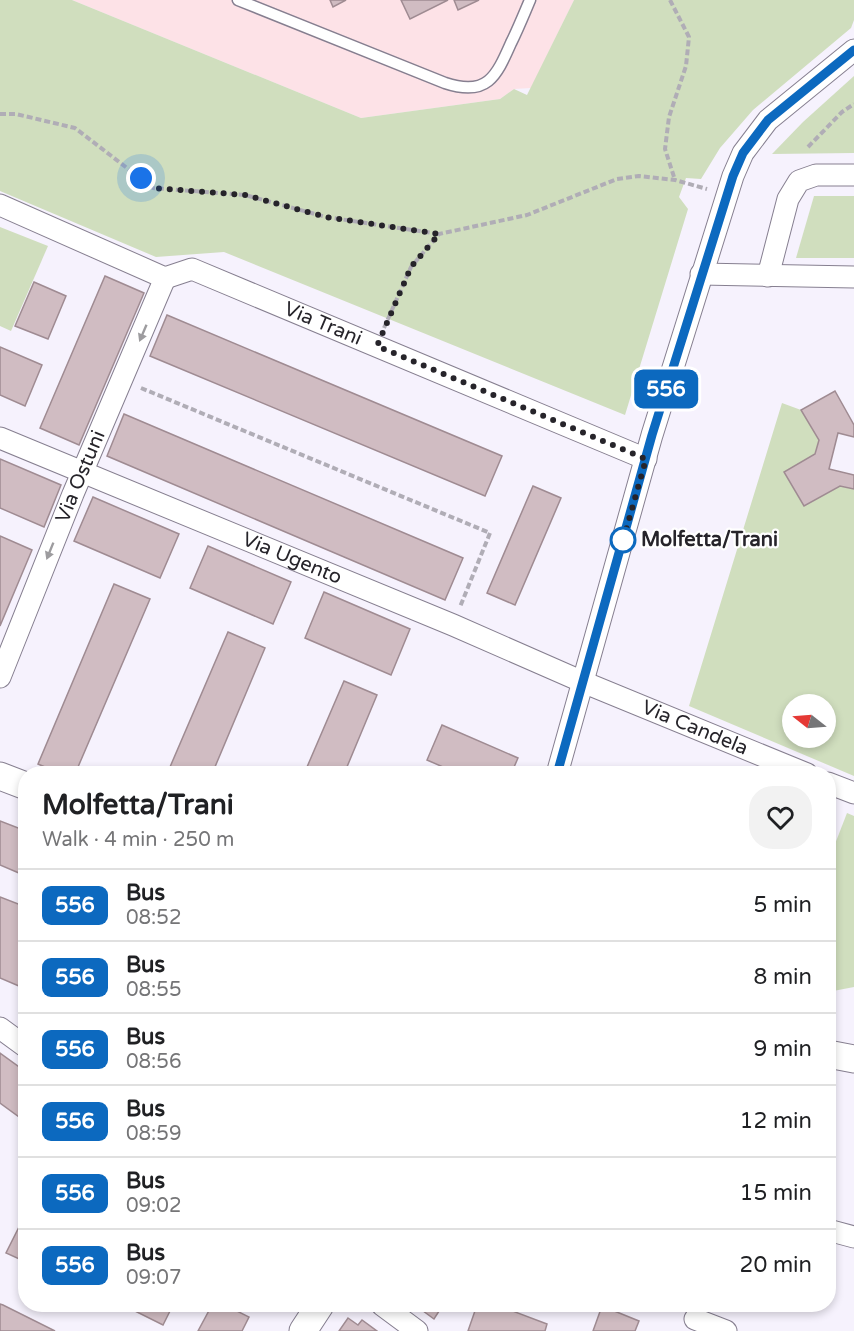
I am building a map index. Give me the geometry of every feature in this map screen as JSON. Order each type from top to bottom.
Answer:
[{"type":"street","points":[[559,766],[701,274],[726,195],[743,153],[768,120],[854,50]]},
{"type":"street","points":[[768,276],[786,206],[793,188],[799,181],[816,175],[854,175]]},
{"type":"street","points":[[0,206],[165,278]]},
{"type":"street","name":"Via Trani","points":[[165,278],[192,269],[646,459]]},
{"type":"street","points":[[701,274],[854,277]]},
{"type":"street","name":"Via Ostuni","points":[[0,677],[82,472],[165,278]]},
{"type":"street","name":"Via Ugento","points":[[0,438],[453,625],[583,682]]},
{"type":"street","name":"Via Candela","points":[[583,682],[788,766]]},
{"type":"street","points":[[0,776],[18,783]]},
{"type":"street","points":[[836,786],[854,794]]},
{"type":"street","points":[[0,1028],[18,1041]]},
{"type":"street","points":[[836,1055],[854,1059]]},
{"type":"street","points":[[836,1232],[854,1237]]},
{"type":"street","points":[[303,1331],[315,1312]]},
{"type":"street","points":[[391,1312],[417,1331]]},
{"type":"street","points":[[695,1319],[726,1331]]},
{"type":"lane","points":[[238,0],[445,83],[463,88],[480,86],[495,76],[530,0]]},
{"type":"path","points":[[670,0],[689,37],[686,66],[669,117],[665,149],[675,180]]},
{"type":"path","points":[[808,147],[842,112],[854,104]]},
{"type":"path","points":[[0,114],[16,114],[75,128],[153,188],[245,195],[326,217],[439,234],[527,215],[617,179],[639,176],[675,180],[726,195]]},
{"type":"path","points":[[377,346],[411,267],[439,234]]},
{"type":"path","points":[[123,380],[490,533],[453,625]]},
{"type":"shaded area","points":[[72,0],[574,0],[531,88],[514,89],[500,99],[361,118]]},
{"type":"green space","points":[[0,0],[72,0],[361,118],[500,99],[514,89],[527,95],[574,0],[854,0],[854,20],[851,28],[753,110],[720,148],[701,179],[686,178],[679,197],[688,209],[625,415],[224,252],[156,257],[0,191]]},
{"type":"green space","points":[[854,76],[854,153],[772,154],[803,122]]},
{"type":"green space","points":[[814,196],[854,196],[854,258],[796,258]]},
{"type":"green space","points":[[0,227],[48,246],[11,331],[0,326]]},
{"type":"green space","points":[[782,403],[801,410],[819,440],[815,454],[784,472],[804,506],[840,486],[854,489],[854,776],[836,768],[836,766],[830,766],[788,748],[836,748],[836,694],[782,694],[782,745],[689,706]]},
{"type":"green space","points":[[847,813],[854,816],[854,987],[836,990],[836,841]]},
{"type":"building","points":[[330,0],[346,0],[333,7]]},
{"type":"building","points":[[401,0],[448,0],[410,19]]},
{"type":"building","points":[[454,0],[479,0],[458,10]]},
{"type":"building","points":[[105,276],[144,293],[79,445],[40,428]]},
{"type":"building","points":[[34,282],[66,296],[48,339],[15,326]]},
{"type":"building","points":[[167,315],[502,456],[485,496],[150,356]]},
{"type":"building","points":[[0,347],[42,365],[25,406],[0,395]]},
{"type":"building","points":[[835,391],[854,425],[854,437],[838,433],[829,469],[854,475],[854,489],[840,486],[804,506],[784,472],[815,454],[819,440],[801,410]]},
{"type":"building","points":[[124,414],[463,558],[445,600],[107,456]]},
{"type":"building","points":[[0,459],[61,485],[44,527],[0,508]]},
{"type":"building","points":[[533,486],[561,498],[515,605],[487,593]]},
{"type":"building","points":[[93,497],[179,534],[160,578],[74,541]]},
{"type":"building","points":[[0,536],[32,550],[0,626]]},
{"type":"building","points":[[208,546],[291,582],[273,624],[190,588]]},
{"type":"building","points":[[114,584],[150,599],[78,766],[38,764]]},
{"type":"building","points":[[324,592],[410,629],[391,675],[305,638]]},
{"type":"building","points":[[228,632],[265,648],[215,766],[170,766]]},
{"type":"building","points":[[344,681],[377,695],[347,766],[307,766]]},
{"type":"building","points":[[442,725],[518,758],[514,766],[441,766],[427,760]]},
{"type":"building","points":[[0,821],[18,828],[18,873],[0,865]]},
{"type":"building","points":[[0,897],[18,904],[18,986],[0,978]]},
{"type":"building","points":[[0,1053],[18,1066],[18,1116],[0,1103]]},
{"type":"building","points":[[18,1229],[18,1258],[6,1253]]},
{"type":"building","points":[[0,1304],[3,1305],[55,1331],[0,1331]]},
{"type":"building","points":[[137,1312],[170,1312],[163,1325]]},
{"type":"building","points":[[208,1312],[239,1312],[249,1317],[242,1331],[198,1331]]},
{"type":"building","points":[[424,1312],[438,1312],[434,1319]]},
{"type":"building","points":[[475,1312],[515,1312],[547,1324],[545,1331],[468,1331]]},
{"type":"building","points":[[600,1312],[617,1312],[639,1321],[635,1331],[593,1331]]},
{"type":"building","points":[[348,1318],[358,1325],[362,1320],[377,1331],[339,1331]]},
{"type":"bus line","name":"556","points":[[559,766],[652,435],[733,176],[743,153],[768,120],[854,50]]},
{"type":"place","name":"Molfetta/Trani","points":[[623,540]]},
{"type":"route","points":[[141,178],[153,188],[245,195],[326,217],[439,234],[411,267],[377,346],[646,459],[621,548],[623,540]]}]
